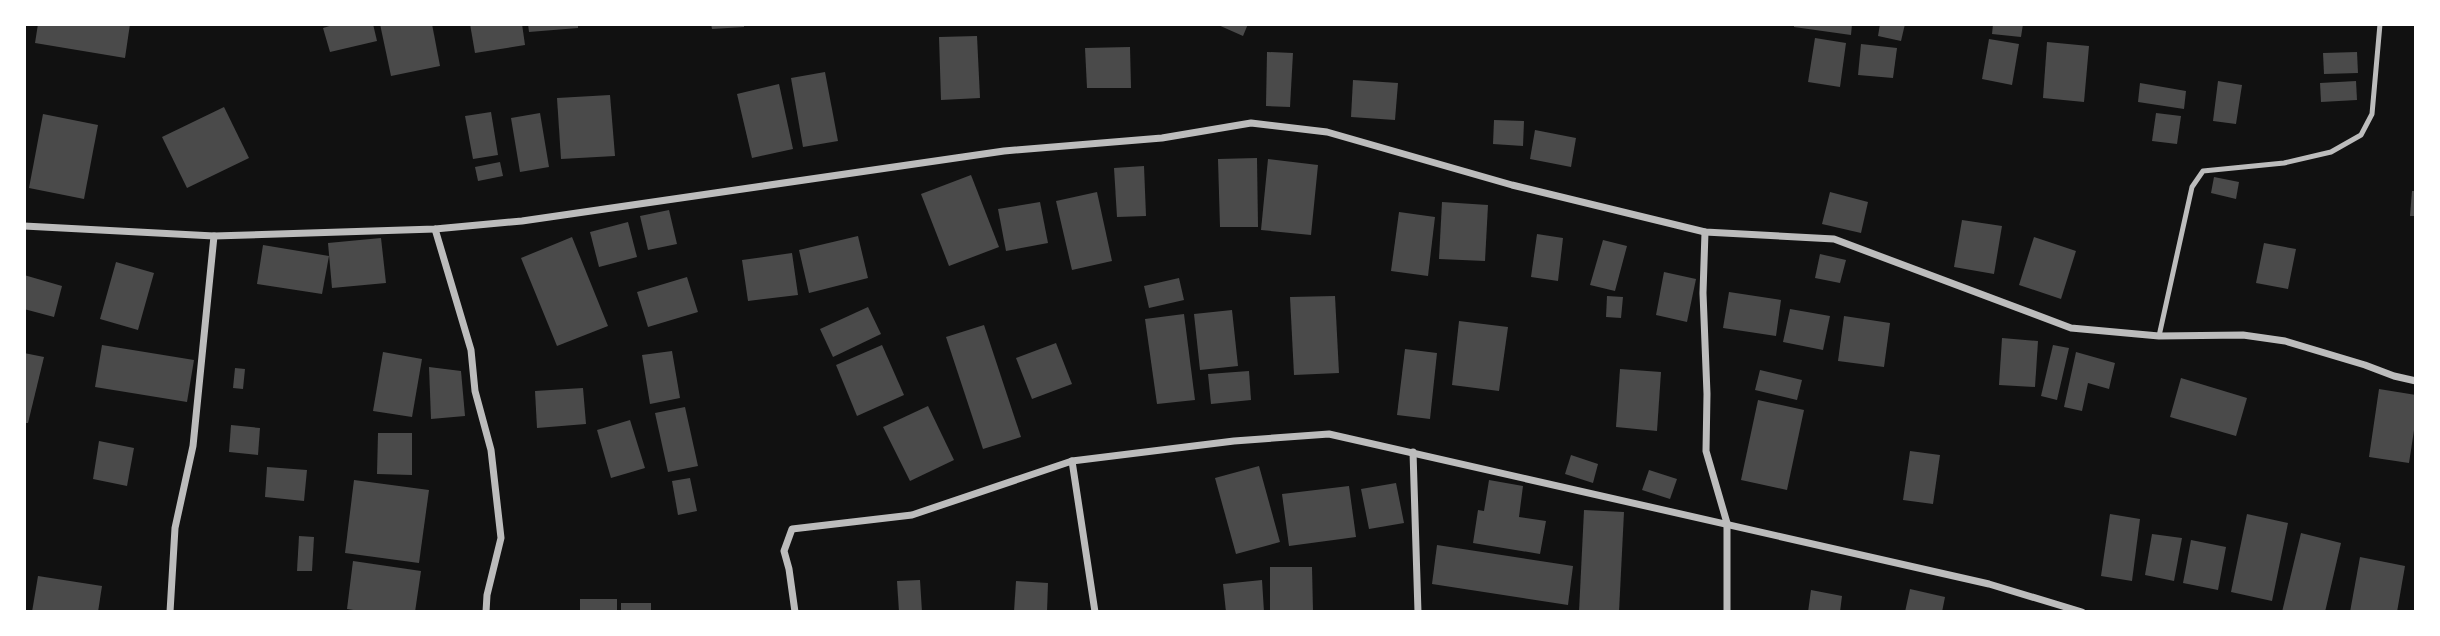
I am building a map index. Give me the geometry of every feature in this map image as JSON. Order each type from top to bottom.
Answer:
[{"type":"street","points":[[24,226],[214,236],[435,229],[522,221],[1004,151],[1162,138],[1251,123],[1327,132],[1512,185],[1704,232],[1834,239],[2071,328],[2158,336],[2243,335],[2285,341],[2416,381]]},
{"type":"street","points":[[435,229],[471,350],[475,391],[491,450],[501,538],[487,595],[486,611]]},
{"type":"street","points":[[1704,232],[1706,450],[1727,523],[1727,611]]},
{"type":"street","points":[[170,611],[175,528],[193,446],[214,236]]},
{"type":"street","points":[[795,611],[784,551],[792,529],[912,515],[1072,461],[1234,441],[1329,434],[1989,584],[2082,611]]},
{"type":"street","points":[[1413,452],[1418,611]]},
{"type":"street","points":[[1072,461],[1095,611]]},
{"type":"lane","points":[[2158,336],[2192,187],[2203,171],[2284,163],[2331,152],[2361,135],[2372,114],[2380,24]]},
{"type":"building","points":[[38,24],[130,24],[125,58],[35,43]]},
{"type":"building","points":[[336,24],[373,24],[377,41],[330,52],[323,28]]},
{"type":"building","points":[[380,24],[432,24],[440,66],[391,76]]},
{"type":"building","points":[[470,24],[522,24],[525,45],[475,53]]},
{"type":"building","points":[[528,24],[578,24],[578,28],[529,32]]},
{"type":"building","points":[[711,24],[744,24],[744,27],[712,29]]},
{"type":"building","points":[[1216,24],[1248,24],[1243,36]]},
{"type":"building","points":[[1794,24],[1852,24],[1851,35],[1794,27]]},
{"type":"building","points":[[1880,24],[1905,24],[1901,41],[1878,36]]},
{"type":"building","points":[[1993,24],[2023,24],[2021,37],[1992,34]]},
{"type":"building","points":[[977,36],[980,98],[941,100],[939,37]]},
{"type":"building","points":[[1815,38],[1846,43],[1840,87],[1808,82]]},
{"type":"building","points":[[1989,39],[2019,44],[2012,85],[1982,79]]},
{"type":"building","points":[[2047,42],[2089,46],[2084,102],[2043,98]]},
{"type":"building","points":[[1861,44],[1897,48],[1893,78],[1858,75]]},
{"type":"building","points":[[1130,47],[1131,88],[1087,88],[1085,48]]},
{"type":"building","points":[[1267,52],[1293,53],[1290,107],[1266,106]]},
{"type":"building","points":[[2357,52],[2358,73],[2324,74],[2323,53]]},
{"type":"building","points":[[825,72],[838,141],[803,147],[791,78]]},
{"type":"building","points":[[1353,80],[1398,83],[1395,120],[1351,117]]},
{"type":"building","points":[[2218,81],[2242,85],[2236,124],[2213,121]]},
{"type":"building","points":[[2356,81],[2357,100],[2321,102],[2320,83]]},
{"type":"building","points":[[2140,83],[2186,91],[2184,109],[2138,102]]},
{"type":"building","points":[[779,84],[793,149],[752,158],[737,94]]},
{"type":"building","points":[[610,95],[615,156],[561,159],[557,98]]},
{"type":"building","points":[[224,107],[249,158],[187,188],[162,137]]},
{"type":"building","points":[[491,112],[498,155],[473,159],[465,116]]},
{"type":"building","points":[[540,113],[549,167],[520,172],[511,118]]},
{"type":"building","points":[[2156,113],[2181,116],[2177,144],[2152,141]]},
{"type":"building","points":[[43,114],[98,125],[84,199],[29,188]]},
{"type":"building","points":[[1494,120],[1524,121],[1523,146],[1493,144]]},
{"type":"building","points":[[1535,130],[1576,138],[1571,167],[1530,159]]},
{"type":"building","points":[[1257,158],[1258,227],[1220,227],[1218,159]]},
{"type":"building","points":[[1268,159],[1318,165],[1311,235],[1261,230]]},
{"type":"building","points":[[500,162],[503,176],[478,181],[475,167]]},
{"type":"building","points":[[1144,166],[1146,216],[1117,217],[1114,168]]},
{"type":"building","points":[[971,175],[999,247],[949,266],[921,194]]},
{"type":"building","points":[[2214,177],[2239,182],[2236,199],[2211,193]]},
{"type":"building","points":[[2412,191],[2416,191],[2416,216],[2410,216]]},
{"type":"building","points":[[1097,192],[1112,261],[1072,270],[1056,201]]},
{"type":"building","points":[[1830,192],[1868,202],[1861,233],[1822,224]]},
{"type":"building","points":[[1040,202],[1048,243],[1006,251],[998,209]]},
{"type":"building","points":[[1442,202],[1488,205],[1485,261],[1439,259]]},
{"type":"building","points":[[669,210],[677,244],[648,250],[640,216]]},
{"type":"building","points":[[1399,212],[1435,217],[1428,276],[1391,271]]},
{"type":"building","points":[[1962,220],[2002,226],[1994,274],[1954,267]]},
{"type":"building","points":[[628,222],[637,257],[599,267],[590,232]]},
{"type":"building","points":[[1537,234],[1563,238],[1558,281],[1531,277]]},
{"type":"building","points":[[858,236],[868,278],[809,293],[799,250]]},
{"type":"building","points":[[572,237],[608,326],[557,346],[521,258]]},
{"type":"building","points":[[2034,237],[2076,251],[2061,299],[2019,285]]},
{"type":"building","points":[[381,238],[386,283],[332,288],[328,243]]},
{"type":"building","points":[[1603,240],[1627,246],[1615,291],[1590,285]]},
{"type":"building","points":[[2264,243],[2296,249],[2288,289],[2256,283]]},
{"type":"building","points":[[263,245],[329,256],[322,294],[257,284]]},
{"type":"building","points":[[792,253],[798,295],[748,301],[742,260]]},
{"type":"building","points":[[1820,254],[1846,260],[1840,283],[1815,278]]},
{"type":"building","points":[[116,262],[154,273],[138,330],[100,319]]},
{"type":"building","points":[[1664,272],[1696,279],[1687,322],[1656,315]]},
{"type":"building","points":[[24,275],[62,286],[54,317],[24,309]]},
{"type":"building","points":[[687,277],[698,312],[648,327],[637,292]]},
{"type":"building","points":[[1179,278],[1184,300],[1149,308],[1144,286]]},
{"type":"building","points":[[1729,292],[1781,300],[1776,336],[1723,328]]},
{"type":"building","points":[[1335,296],[1339,373],[1294,375],[1290,297]]},
{"type":"building","points":[[1607,296],[1623,297],[1621,318],[1606,317]]},
{"type":"building","points":[[868,307],[881,334],[833,357],[820,329]]},
{"type":"building","points":[[1790,309],[1830,316],[1823,350],[1783,342]]},
{"type":"building","points":[[1232,310],[1238,366],[1200,370],[1194,314]]},
{"type":"building","points":[[1184,314],[1195,400],[1157,404],[1145,319]]},
{"type":"building","points":[[1844,316],[1890,323],[1884,367],[1838,361]]},
{"type":"building","points":[[1459,321],[1508,327],[1499,391],[1452,385]]},
{"type":"building","points":[[984,325],[1021,437],[983,449],[946,337]]},
{"type":"building","points":[[2002,338],[2038,341],[2035,387],[1999,385]]},
{"type":"building","points":[[1056,343],[1072,384],[1032,399],[1016,358]]},
{"type":"building","points":[[102,345],[194,360],[187,402],[95,387]]},
{"type":"building","points":[[882,345],[904,395],[857,416],[836,365]]},
{"type":"building","points":[[2053,345],[2069,348],[2057,400],[2041,396]]},
{"type":"building","points":[[1405,349],[1437,353],[1430,419],[1397,415]]},
{"type":"building","points":[[672,351],[680,398],[650,404],[642,355]]},
{"type":"building","points":[[383,352],[422,359],[412,417],[373,411]]},
{"type":"building","points":[[2076,352],[2115,363],[2109,389],[2088,383],[2082,411],[2064,407]]},
{"type":"building","points":[[24,353],[44,357],[28,423],[24,423]]},
{"type":"building","points":[[429,367],[461,371],[465,416],[431,419]]},
{"type":"building","points":[[235,368],[245,369],[243,389],[233,388]]},
{"type":"building","points":[[1620,369],[1661,372],[1657,431],[1616,427]]},
{"type":"building","points":[[1760,370],[1802,380],[1797,400],[1755,390]]},
{"type":"building","points":[[1249,371],[1251,400],[1211,404],[1208,374]]},
{"type":"building","points":[[2181,378],[2247,398],[2236,436],[2170,417]]},
{"type":"building","points":[[583,388],[586,424],[537,428],[535,391]]},
{"type":"building","points":[[2379,389],[2416,395],[2416,417],[2409,463],[2369,457]]},
{"type":"building","points":[[1758,400],[1804,410],[1787,490],[1741,480]]},
{"type":"building","points":[[928,406],[954,460],[910,481],[883,427]]},
{"type":"building","points":[[685,407],[698,466],[668,472],[655,413]]},
{"type":"building","points":[[630,420],[645,468],[611,478],[597,430]]},
{"type":"building","points":[[231,425],[260,428],[258,455],[229,452]]},
{"type":"building","points":[[378,433],[412,433],[412,475],[377,474]]},
{"type":"building","points":[[99,441],[134,448],[127,486],[93,479]]},
{"type":"building","points":[[1910,451],[1940,455],[1933,504],[1903,500]]},
{"type":"building","points":[[1571,455],[1598,464],[1593,483],[1565,474]]},
{"type":"building","points":[[1259,466],[1280,542],[1236,554],[1215,478]]},
{"type":"building","points":[[267,467],[307,470],[304,501],[265,497]]},
{"type":"building","points":[[1649,470],[1677,479],[1670,499],[1642,490]]},
{"type":"building","points":[[690,478],[697,511],[678,515],[672,481]]},
{"type":"building","points":[[354,480],[429,490],[419,563],[345,553]]},
{"type":"building","points":[[1489,480],[1523,486],[1519,517],[1546,521],[1540,554],[1473,543],[1478,510],[1484,511]]},
{"type":"building","points":[[1396,483],[1404,523],[1369,529],[1361,489]]},
{"type":"building","points":[[1349,486],[1356,537],[1289,546],[1282,494]]},
{"type":"building","points":[[1584,510],[1624,512],[1619,612],[1579,612]]},
{"type":"building","points":[[2110,514],[2140,519],[2132,581],[2101,576]]},
{"type":"building","points":[[2247,514],[2288,523],[2272,601],[2231,592]]},
{"type":"building","points":[[2301,533],[2341,543],[2325,612],[2282,612]]},
{"type":"building","points":[[2152,534],[2182,538],[2174,581],[2145,575]]},
{"type":"building","points":[[299,536],[314,537],[312,571],[297,571]]},
{"type":"building","points":[[2191,540],[2226,547],[2218,590],[2183,583]]},
{"type":"building","points":[[1437,545],[1573,566],[1568,605],[1432,584]]},
{"type":"building","points":[[2360,557],[2405,566],[2397,612],[2350,612]]},
{"type":"building","points":[[353,561],[421,571],[415,612],[366,612],[347,609]]},
{"type":"building","points":[[1270,567],[1312,567],[1313,612],[1270,612]]},
{"type":"building","points":[[38,576],[102,586],[98,612],[32,612]]},
{"type":"building","points":[[920,580],[922,612],[899,612],[897,581]]},
{"type":"building","points":[[1262,580],[1264,612],[1226,612],[1223,584]]},
{"type":"building","points":[[1016,581],[1048,583],[1047,612],[1014,612]]},
{"type":"building","points":[[1910,589],[1945,597],[1942,612],[1905,612]]},
{"type":"building","points":[[1811,590],[1842,596],[1840,612],[1808,612]]},
{"type":"building","points":[[580,599],[617,599],[617,612],[580,612]]},
{"type":"building","points":[[621,603],[651,603],[651,612],[621,612]]}]
